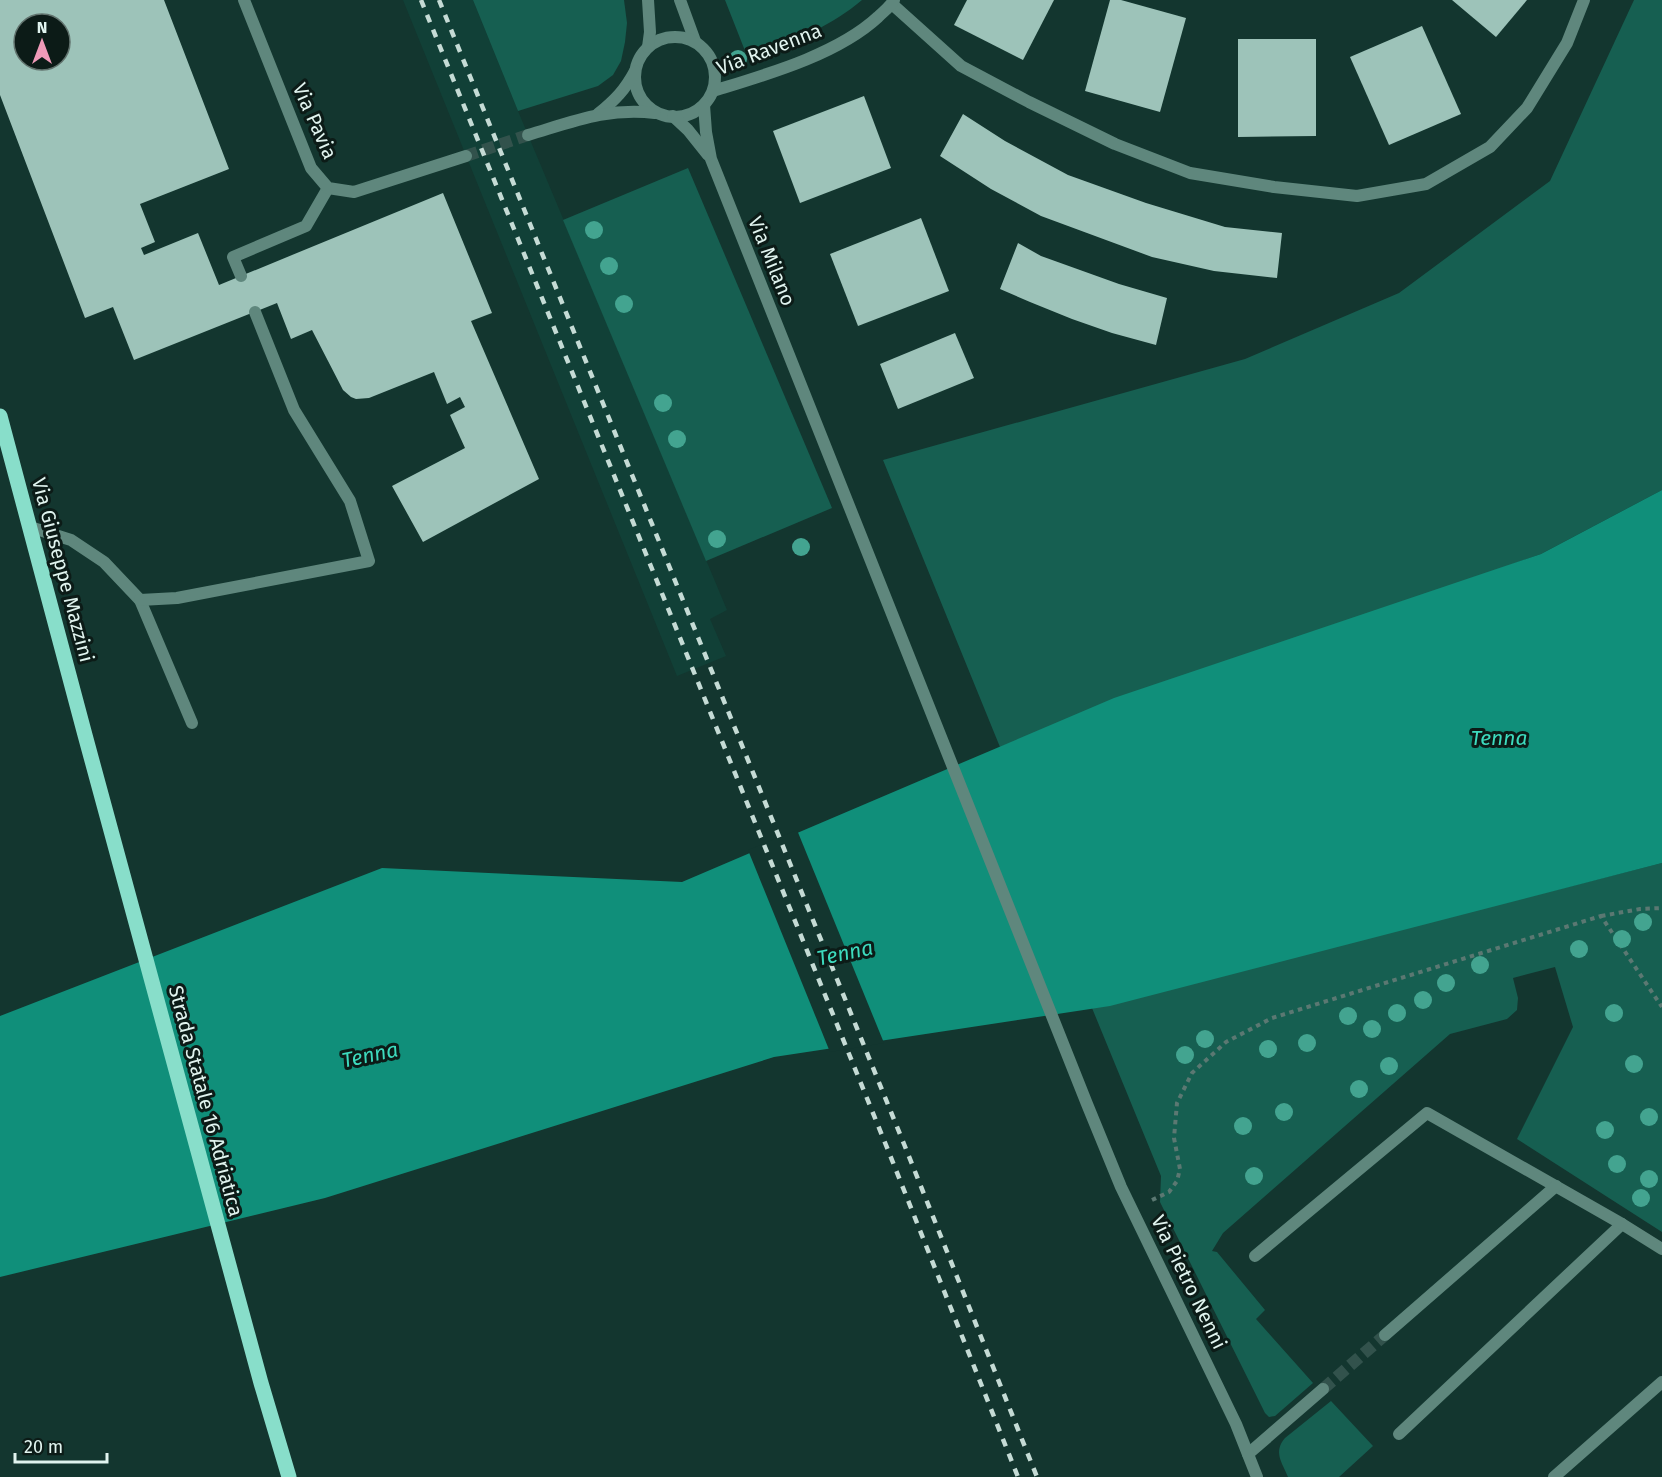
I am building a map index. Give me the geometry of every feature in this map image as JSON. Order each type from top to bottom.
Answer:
[{"type":"main road","name":"Via Giuseppe Mazzini","points":[[0,416],[85,735]]},
{"type":"main road","name":"Strada Statale 16 Adriatica","points":[[85,735],[261,1383],[290,1477]]},
{"type":"street","name":"Via Pavia","points":[[244,0],[311,168],[328,188],[354,192],[466,156]]},
{"type":"street","points":[[648,0],[650,32],[648,47]]},
{"type":"street","points":[[680,0],[694,41]]},
{"type":"street","points":[[893,2],[960,66],[1115,144],[1190,173],[1274,187],[1356,196],[1426,184],[1490,147],[1527,108],[1567,43],[1584,0]]},
{"type":"street","name":"Via Ravenna","points":[[713,91],[784,69],[836,45],[868,27],[893,2]]},
{"type":"street","points":[[528,135],[597,114],[620,111],[640,111],[673,116],[690,114],[704,105],[713,91],[715,68],[711,58],[704,48],[683,37],[658,40],[648,47],[640,58],[627,86],[618,97],[597,114]]},
{"type":"street","points":[[635,70],[635,83],[640,96],[648,106],[659,113]]},
{"type":"street","name":"Via Milano","points":[[704,105],[711,159],[1087,1104]]},
{"type":"street","name":"Via Milano","points":[[673,116],[688,130],[711,159]]},
{"type":"street","points":[[241,276],[233,257],[306,226],[328,188]]},
{"type":"street","points":[[140,600],[177,598],[369,561],[350,501],[294,410],[255,312]]},
{"type":"street","points":[[30,528],[71,540],[104,562],[140,600],[192,723]]},
{"type":"street","name":"Via Pietro Nenni","points":[[1087,1104],[1121,1187],[1236,1424],[1257,1477]]},
{"type":"street","points":[[1255,1256],[1427,1113],[1662,1249]]},
{"type":"street","points":[[1385,1335],[1556,1186]]},
{"type":"street","points":[[1399,1434],[1622,1224]]},
{"type":"street","points":[[1554,1477],[1662,1382]]},
{"type":"street","points":[[1248,1454],[1323,1389]]},
{"type":"path","points":[[1151,1201],[1169,1192],[1177,1181],[1180,1169],[1174,1138],[1177,1103],[1192,1073],[1226,1042],[1272,1018],[1601,916],[1640,909],[1662,908]]},
{"type":"path","points":[[1601,916],[1662,1007]]},
{"type":"shaded area","points":[[403,0],[473,0],[727,610],[710,619],[726,656],[677,676]]},
{"type":"shaded area","points":[[473,0],[624,0],[627,23],[621,61],[613,75],[598,86],[518,111]]},
{"type":"shaded area","points":[[725,0],[862,0],[822,27],[749,61]]},
{"type":"shaded area","points":[[1634,0],[1662,0],[1662,490],[1541,554],[1000,747],[883,460],[1245,359],[1399,293],[1550,181]]},
{"type":"shaded area","points":[[688,168],[832,508],[706,561],[563,220]]},
{"type":"shaded area","points":[[1662,863],[1662,1232],[1517,1139],[1573,1027],[1555,967],[1513,978],[1518,998],[1517,1010],[1507,1019],[1450,1034],[1223,1233],[1212,1251],[1217,1252],[1265,1310],[1256,1319],[1313,1383],[1275,1416],[1269,1417],[1160,1202],[1161,1176],[1092,1008]]},
{"type":"shaded area","points":[[1331,1401],[1373,1446],[1339,1477],[1288,1477],[1279,1453],[1281,1443]]},
{"type":"water","name":"Tenna","points":[[1662,490],[1662,863],[1110,1006],[774,1057],[325,1198],[0,1277],[0,1016],[382,868],[682,882],[1114,698],[1541,554]]},
{"type":"pier","points":[[797,830],[884,1043],[830,1052],[748,850]]},
{"type":"building","points":[[0,0],[164,0],[229,169],[140,204],[155,242],[141,248],[144,255],[198,233],[219,285],[443,193],[492,313],[471,321],[539,479],[423,542],[392,486],[465,448],[450,415],[465,407],[460,397],[447,404],[434,372],[369,398],[351,397],[343,390],[312,330],[291,339],[277,303],[134,360],[113,307],[85,318],[0,95]]},
{"type":"building","points":[[967,0],[1054,0],[1023,60],[954,25]]},
{"type":"building","points":[[1110,0],[1121,0],[1186,18],[1160,112],[1085,91]]},
{"type":"building","points":[[1452,0],[1527,0],[1496,37]]},
{"type":"building","points":[[1422,26],[1461,114],[1389,145],[1350,57]]},
{"type":"building","points":[[1238,39],[1316,39],[1316,136],[1238,137]]},
{"type":"building","points":[[864,96],[891,168],[800,203],[773,131]]},
{"type":"building","points":[[963,114],[1005,141],[1068,175],[1146,203],[1225,227],[1282,233],[1277,278],[1214,271],[1152,257],[1041,216],[991,189],[940,156]]},
{"type":"building","points":[[921,218],[949,291],[858,326],[830,254]]},
{"type":"building","points":[[1018,243],[1041,256],[1119,284],[1167,298],[1156,345],[1072,319],[1000,289]]},
{"type":"building","points":[[955,333],[974,378],[898,409],[880,364]]},
{"type":"tunnel","points":[[466,156],[528,135]]},
{"type":"tunnel","points":[[1323,1389],[1385,1335]]},
{"type":"railway","points":[[421,0],[888,1150],[1018,1477]]},
{"type":"railway","points":[[439,0],[1037,1477]]}]
